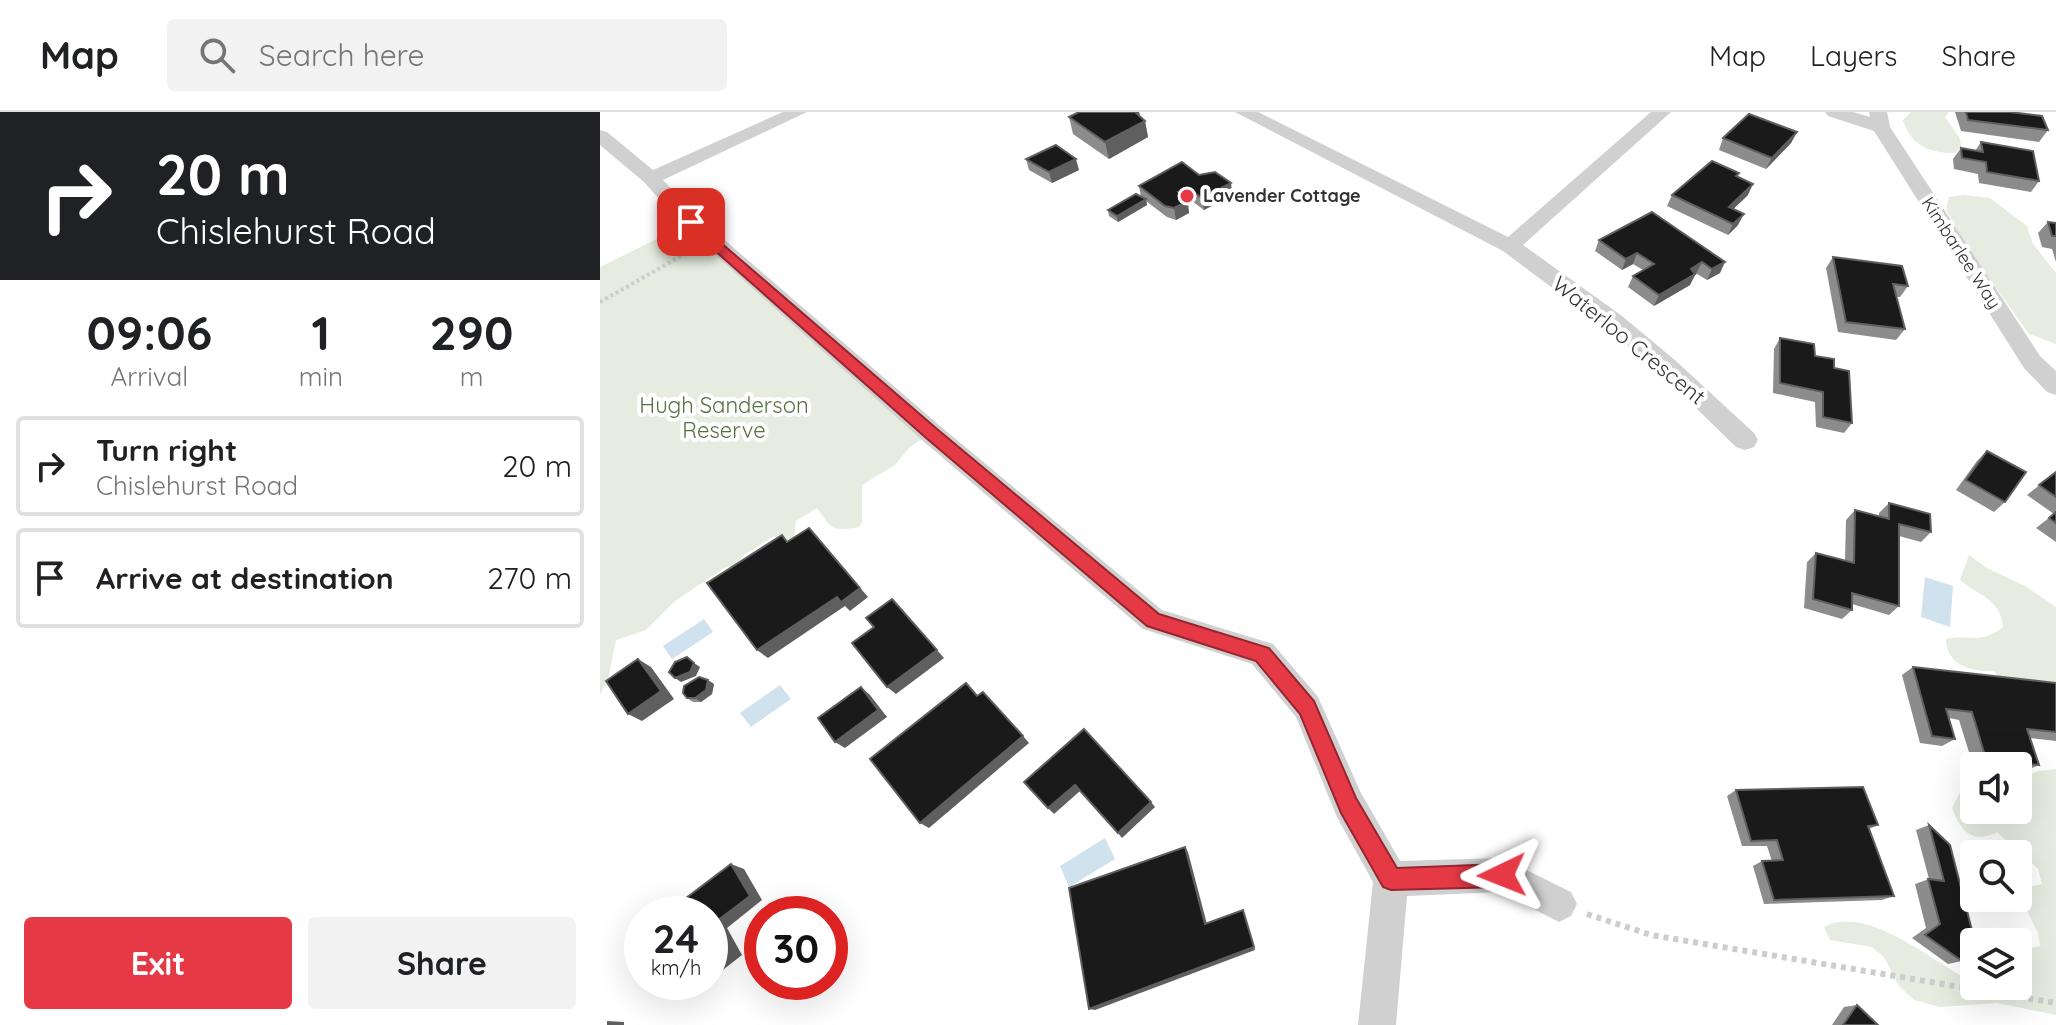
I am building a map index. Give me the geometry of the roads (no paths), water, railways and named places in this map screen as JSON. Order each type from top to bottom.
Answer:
[{"type":"street","points":[[651,178],[798,112]]},
{"type":"street","name":"Waterloo Crescent","points":[[1244,112],[1510,246],[1647,349],[1745,440]]},
{"type":"street","points":[[1510,246],[1662,112]]},
{"type":"street","points":[[1834,112],[1880,120]]},
{"type":"street","name":"Kimbarlee Way","points":[[1880,120],[2032,362],[2056,386]]},
{"type":"street","points":[[600,136],[651,178],[711,239],[942,443],[1153,620],[1262,654],[1307,707],[1349,805],[1391,879],[1377,1025]]},
{"type":"street","points":[[1391,879],[1502,875],[1559,904]]},
{"type":"water","points":[[1925,577],[1953,586],[1950,627],[1921,617]]},
{"type":"water","points":[[704,619],[713,632],[672,659],[663,646]]},
{"type":"water","points":[[780,685],[791,699],[751,727],[740,713]]},
{"type":"water","points":[[1105,838],[1115,859],[1069,887],[1060,866]]},
{"type":"place","name":"Lavender Cottage","points":[[1187,196]]},
{"type":"park label","name":"Hugh Sanderson Reserve","points":[[724,418]]}]
